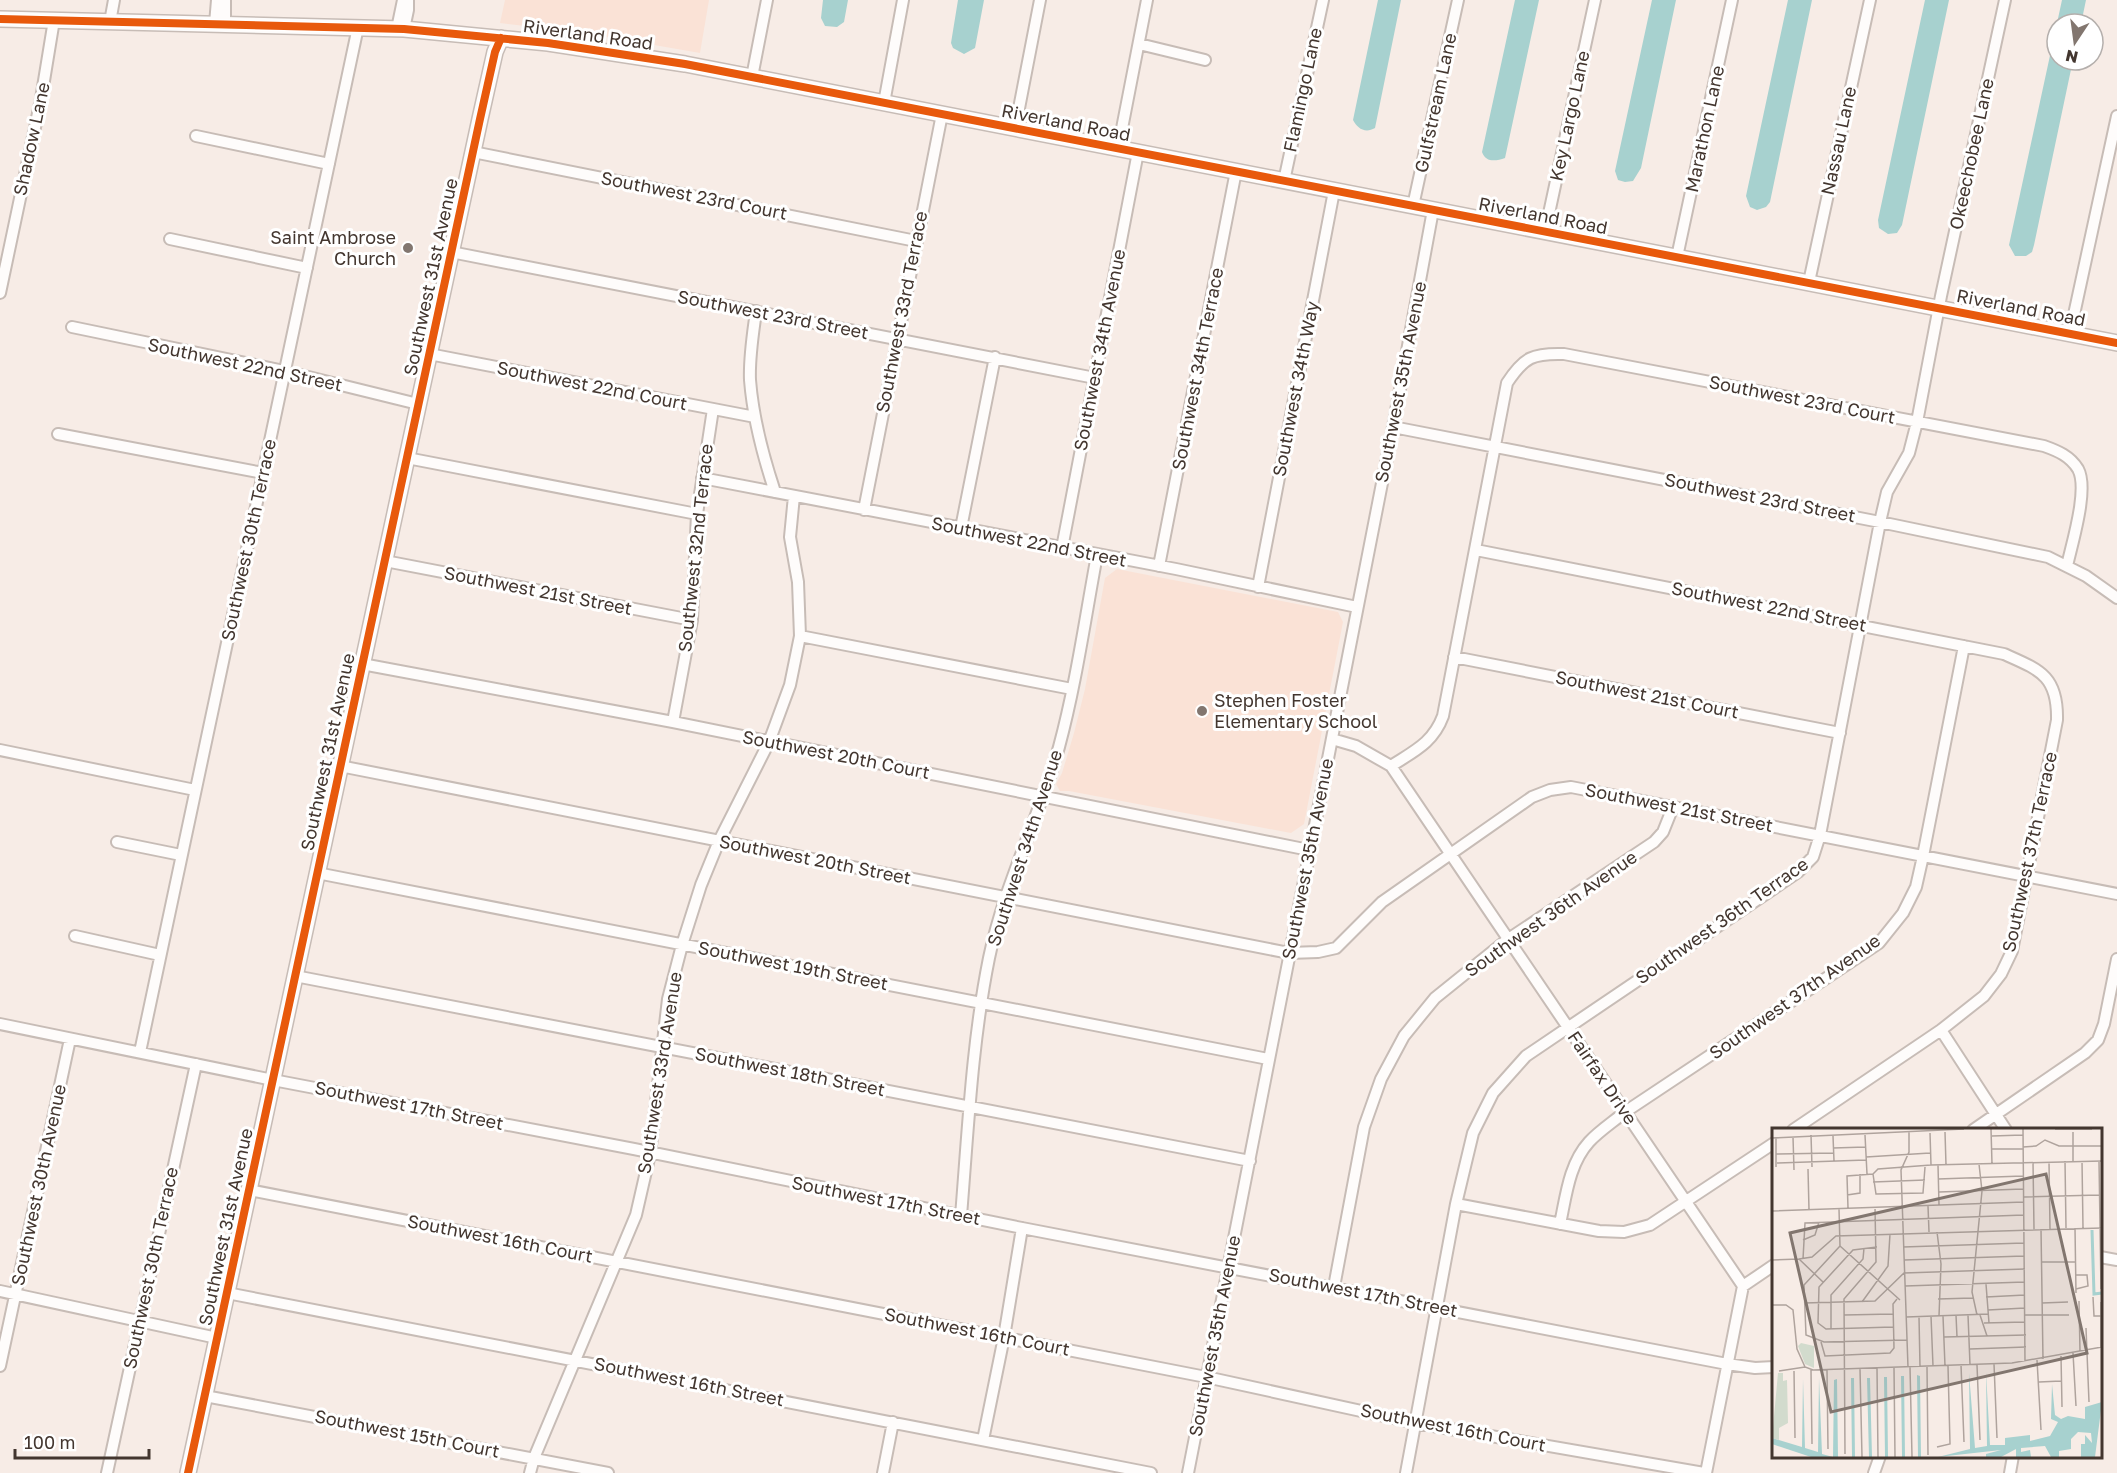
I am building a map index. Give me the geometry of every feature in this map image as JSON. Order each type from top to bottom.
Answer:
[{"type":"street","points":[[110,22],[114,0]]},
{"type":"street","points":[[217,0],[220,24]]},
{"type":"street","points":[[220,24],[225,0]]},
{"type":"street","points":[[400,29],[403,0]]},
{"type":"street","points":[[400,29],[408,10],[408,0]]},
{"type":"street","points":[[752,76],[767,0]]},
{"type":"street","points":[[884,103],[903,0]]},
{"type":"street","points":[[1015,129],[1040,0]]},
{"type":"street","points":[[1118,149],[1147,0]]},
{"type":"street","name":"Flamingo Lane","points":[[1284,181],[1323,0]]},
{"type":"street","name":"Gulfstream Lane","points":[[1413,206],[1458,0]]},
{"type":"street","name":"Key Largo Lane","points":[[1545,232],[1595,0]]},
{"type":"street","name":"Marathon Lane","points":[[1677,257],[1732,0]]},
{"type":"street","name":"Nassau Lane","points":[[1809,282],[1870,0]]},
{"type":"street","name":"Okeechobee Lane","points":[[1939,307],[2005,0]]},
{"type":"street","name":"Riverland Road","points":[[0,19],[400,29],[501,38],[609,52],[752,76],[2117,343]]},
{"type":"street","name":"Shadow Lane","points":[[0,293],[41,99],[54,20]]},
{"type":"street","name":"Southwest 30th Terrace","points":[[140,1052],[358,27]]},
{"type":"street","name":"Southwest 31st Avenue","points":[[188,1473],[451,252],[495,52],[501,38]]},
{"type":"street","points":[[1139,44],[1205,60]]},
{"type":"street","name":"Southwest 33rd Terrace","points":[[864,510],[942,114]]},
{"type":"street","points":[[2070,333],[2117,116]]},
{"type":"street","points":[[196,136],[329,164]]},
{"type":"street","name":"Southwest 23rd Court","points":[[473,152],[916,241]]},
{"type":"street","name":"Southwest 34th Avenue","points":[[1062,548],[1138,152]]},
{"type":"street","name":"Southwest 34th Terrace","points":[[1159,566],[1236,171]]},
{"type":"street","name":"Southwest 34th Way","points":[[1258,587],[1335,191]]},
{"type":"street","name":"Southwest 35th Avenue","points":[[1188,1473],[1393,427],[1433,210]]},
{"type":"street","points":[[170,239],[307,268]]},
{"type":"street","name":"Southwest 23rd Street","points":[[451,252],[1095,378]]},
{"type":"street","name":"Southwest 36th Terrace","points":[[1406,1473],[1456,1204],[1473,1133],[1493,1093],[1526,1056],[1798,872],[1813,857],[1820,835],[1880,522],[1887,492],[1910,453],[1939,307]]},
{"type":"street","points":[[756,311],[750,357],[750,380],[763,455],[775,492]]},
{"type":"street","name":"Southwest 22nd Street","points":[[72,327],[284,371],[418,404]]},
{"type":"street","name":"Southwest 22nd Court","points":[[429,354],[755,417]]},
{"type":"street","name":"Southwest 23rd Court","points":[[1494,446],[1508,383],[1518,367],[1531,358],[1544,354],[1564,354],[2044,446],[2058,450],[2070,459],[2079,471],[2081,487],[2079,506],[2067,566]]},
{"type":"street","points":[[961,528],[995,357]]},
{"type":"street","name":"Southwest 32nd Terrace","points":[[673,722],[692,620],[697,514],[713,409]]},
{"type":"street","name":"Southwest 23rd Street","points":[[1393,427],[2048,557],[2067,566],[2117,598]]},
{"type":"street","points":[[58,434],[263,473]]},
{"type":"street","points":[[1391,766],[1424,744],[1437,731],[1443,716],[1494,446]]},
{"type":"street","points":[[407,458],[697,514]]},
{"type":"street","name":"Southwest 22nd Street","points":[[702,478],[1357,606]]},
{"type":"street","name":"Southwest 33rd Avenue","points":[[530,1473],[534,1458],[636,1215],[650,1154],[668,999],[701,885],[719,841],[769,742],[790,685],[800,636],[798,582],[790,537],[794,496]]},
{"type":"street","name":"Southwest 22nd Street","points":[[1476,550],[2004,654],[2035,668],[2052,685]]},
{"type":"street","name":"Southwest 34th Avenue","points":[[961,1216],[981,1002],[989,956],[1006,898],[1058,748],[1072,689],[1097,555]]},
{"type":"street","name":"Southwest 21st Street","points":[[385,561],[692,620]]},
{"type":"street","points":[[800,636],[1072,689]]},
{"type":"street","name":"Southwest 37th Avenue","points":[[1560,1224],[1570,1176],[1578,1156],[1590,1141],[1625,1112],[1879,943],[1904,913],[1916,887],[1923,856],[1964,646]]},
{"type":"street","name":"Southwest 21st Court","points":[[1454,657],[1840,733]]},
{"type":"street","name":"Southwest 20th Court","points":[[362,664],[673,722],[1309,850]]},
{"type":"street","name":"Southwest 37th Terrace","points":[[1796,1128],[1941,1030],[1984,996],[2001,974],[2012,951],[2057,720],[2057,703],[2052,685]]},
{"type":"street","name":"Fairfax Drive","points":[[1332,739],[1356,746],[1391,766],[1743,1286]]},
{"type":"street","points":[[0,750],[195,790]]},
{"type":"street","name":"Southwest 20th Street","points":[[340,766],[1289,952]]},
{"type":"street","name":"Southwest 21st Street","points":[[1289,952],[1318,952],[1336,948],[1382,902],[1532,796],[1550,790],[1572,788],[2117,894]]},
{"type":"street","name":"Southwest 36th Avenue","points":[[1334,1287],[1364,1128],[1381,1079],[1404,1036],[1435,998],[1508,940],[1654,842],[1663,832],[1673,807]]},
{"type":"street","points":[[117,842],[181,855]]},
{"type":"street","name":"Southwest 19th Street","points":[[317,873],[1268,1059]]},
{"type":"street","points":[[75,936],[160,955]]},
{"type":"street","points":[[1976,1128],[2085,1053],[2098,1040],[2104,1024],[2117,959]]},
{"type":"street","name":"Southwest 18th Street","points":[[295,976],[1250,1161]]},
{"type":"street","name":"Southwest 17th Street","points":[[0,1024],[1022,1228],[1727,1364],[1755,1368],[1772,1367]]},
{"type":"street","points":[[1941,1030],[2005,1128]]},
{"type":"street","name":"Southwest 30th Avenue","points":[[0,1366],[70,1039]]},
{"type":"street","name":"Southwest 30th Terrace","points":[[107,1473],[196,1064]]},
{"type":"street","points":[[1456,1204],[1599,1231],[1624,1232],[1650,1225],[1772,1144]]},
{"type":"street","name":"Southwest 16th Court","points":[[249,1190],[1206,1377],[1416,1423],[1705,1473]]},
{"type":"street","points":[[983,1440],[1004,1337],[1022,1228]]},
{"type":"street","points":[[2102,1257],[2117,1260]]},
{"type":"street","points":[[1705,1473],[1743,1286],[1772,1266]]},
{"type":"street","points":[[0,1291],[217,1338]]},
{"type":"street","name":"Southwest 16th Street","points":[[226,1293],[1151,1473]]},
{"type":"street","name":"Southwest 15th Court","points":[[205,1396],[608,1473]]},
{"type":"street","points":[[883,1473],[893,1422]]},
{"type":"street","points":[[1874,1473],[1879,1458]]},
{"type":"street","points":[[2010,1473],[2013,1458]]},
{"type":"shaded area","points":[[505,0],[709,0],[700,53],[585,33],[500,23]]},
{"type":"shaded area","name":"Stephen Foster Elementary School","points":[[1117,569],[1338,612],[1343,622],[1304,824],[1291,833],[1060,791],[1056,784],[1062,773],[1085,689],[1105,578]]},
{"type":"water","points":[[823,0],[848,0],[844,22],[837,27],[825,26],[821,18]]},
{"type":"water","points":[[958,0],[984,0],[975,48],[964,54],[953,48],[951,43]]},
{"type":"water","points":[[1378,0],[1401,0],[1375,128],[1365,130],[1359,128],[1353,120]]},
{"type":"water","points":[[1515,0],[1539,0],[1505,158],[1492,160],[1486,158],[1482,152]]},
{"type":"water","points":[[1652,0],[1676,0],[1641,168],[1633,181],[1625,182],[1618,180],[1615,171]]},
{"type":"water","points":[[1788,0],[1812,0],[1770,202],[1766,207],[1757,210],[1750,207],[1746,196]]},
{"type":"water","points":[[1925,0],[1949,0],[1902,225],[1897,233],[1888,234],[1879,228],[1878,220]]},
{"type":"water","points":[[2062,0],[2086,0],[2084,12],[2059,12]]},
{"type":"water","points":[[2046,72],[2070,72],[2032,252],[2026,256],[2015,256],[2009,245]]},
{"type":"cycle path","points":[[0,19],[404,29],[548,43],[685,64],[2117,343]]},
{"type":"cycle path","points":[[188,1473],[480,119],[495,52],[501,38]]},
{"type":"place","name":"Saint Ambrose Church","points":[[408,248]]},
{"type":"place","name":"Stephen Foster Elementary School","points":[[1202,711]]}]
